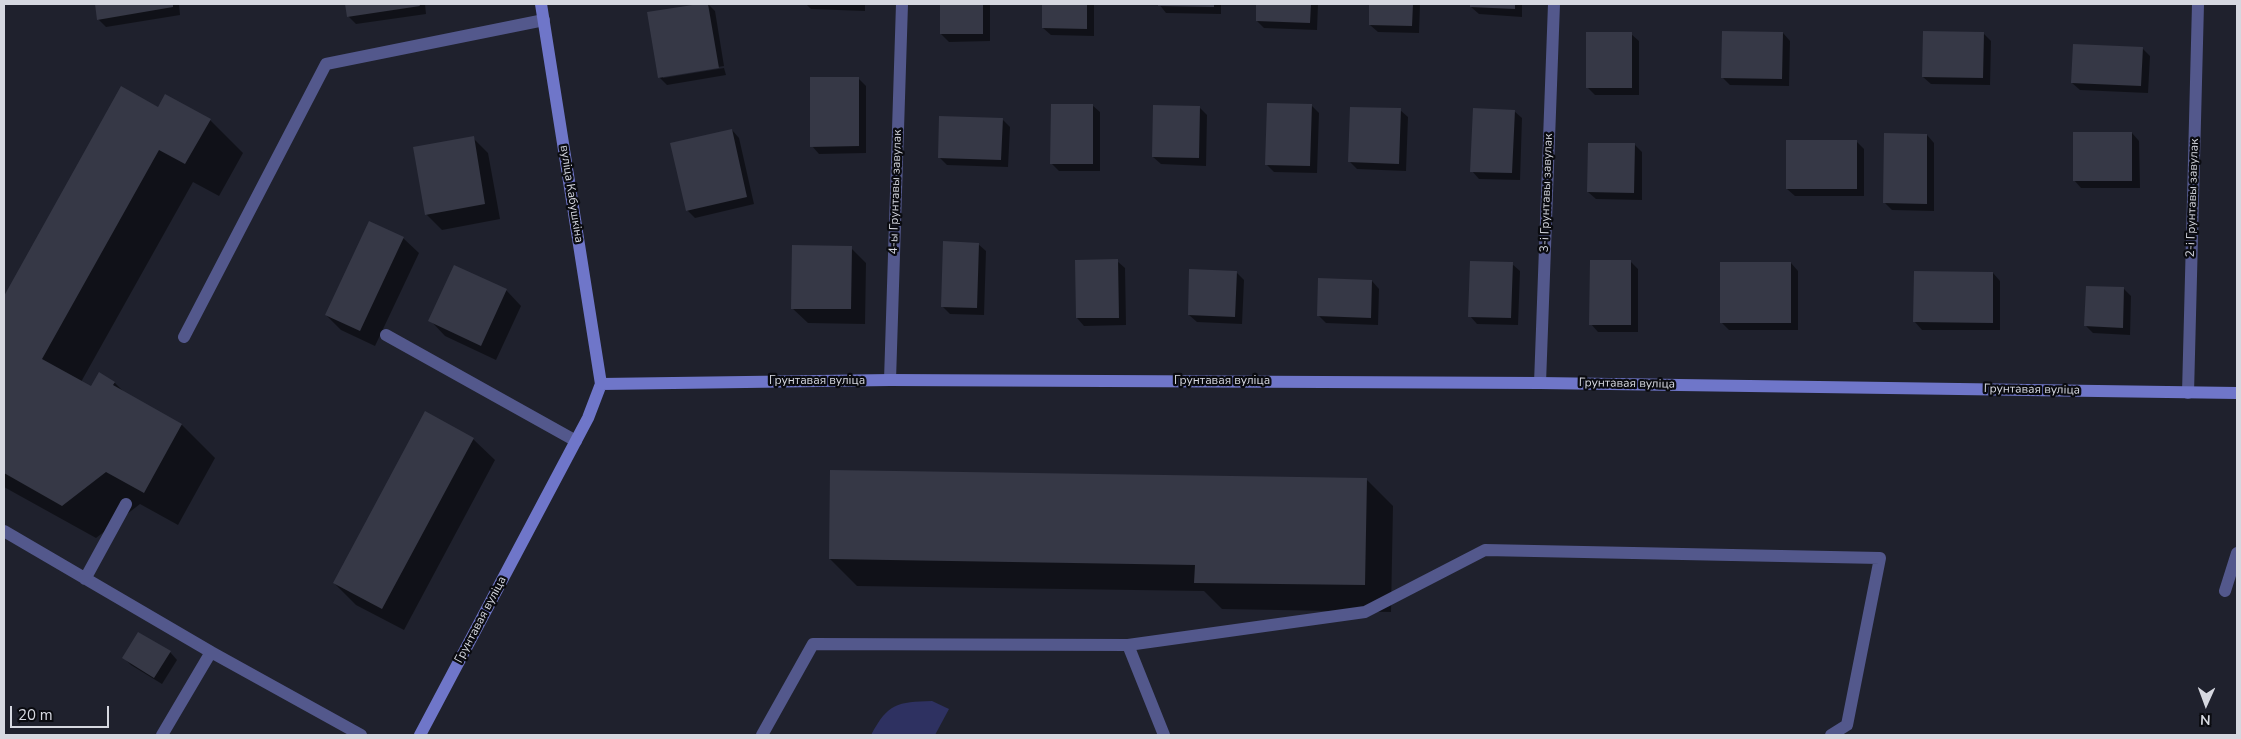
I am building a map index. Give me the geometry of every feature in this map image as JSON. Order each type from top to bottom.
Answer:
[{"type":"main road","name":"вуліца Кабушкіна","points":[[541,4],[601,384]]},
{"type":"main road","name":"Грунтавая вуліца","points":[[420,735],[588,418],[601,384],[890,380],[1540,382],[2237,393]]},
{"type":"street","name":"4-ы Грунтавы завулак","points":[[890,380],[902,4]]},
{"type":"street","name":"3-і Грунтавы завулак","points":[[1540,382],[1554,4]]},
{"type":"street","name":"2-і Грунтавы завулак","points":[[2188,392],[2198,4]]},
{"type":"street","points":[[184,337],[326,64],[544,20]]},
{"type":"street","points":[[386,334],[576,441]]},
{"type":"street","points":[[85,578],[126,504]]},
{"type":"street","points":[[4,531],[211,652],[361,735]]},
{"type":"street","points":[[762,735],[812,644],[1128,645],[1365,612],[1485,550],[1880,558],[1847,725],[1831,735]]},
{"type":"street","points":[[2225,591],[2237,552]]},
{"type":"street","points":[[1128,645],[1164,735]]},
{"type":"street","points":[[162,735],[211,652]]},
{"type":"shaded area","points":[[932,701],[949,709],[935,735],[871,735],[883,716],[895,706],[910,702]]},
{"type":"building","points":[[95,4],[173,4],[173,7],[97,20]]},
{"type":"building","points":[[345,4],[419,4],[420,6],[347,17]]},
{"type":"building","points":[[708,4],[719,68],[658,78],[647,12]]},
{"type":"building","points":[[940,4],[983,4],[983,34],[940,34]]},
{"type":"building","points":[[1042,4],[1087,4],[1087,29],[1042,28]]},
{"type":"building","points":[[1158,4],[1214,4],[1214,7],[1158,6]]},
{"type":"building","points":[[1256,4],[1311,4],[1310,23],[1256,21]]},
{"type":"building","points":[[1369,4],[1413,4],[1412,26],[1369,25]]},
{"type":"building","points":[[1470,4],[1515,4],[1515,9],[1470,7]]},
{"type":"building","points":[[1722,31],[1783,32],[1782,79],[1721,78]]},
{"type":"building","points":[[1923,31],[1984,32],[1983,78],[1922,77]]},
{"type":"building","points":[[1586,32],[1632,32],[1632,88],[1586,88]]},
{"type":"building","points":[[2073,44],[2143,47],[2141,86],[2071,83]]},
{"type":"building","points":[[810,77],[859,77],[859,146],[810,147]]},
{"type":"building","points":[[121,86],[158,107],[165,94],[211,119],[185,164],[159,150],[42,359],[91,386],[99,372],[115,382],[113,385],[182,424],[144,493],[106,472],[62,506],[4,473],[4,296]]},
{"type":"building","points":[[1267,103],[1312,104],[1310,166],[1265,165]]},
{"type":"building","points":[[1051,104],[1093,104],[1093,164],[1050,164]]},
{"type":"building","points":[[1153,105],[1200,106],[1199,158],[1152,157]]},
{"type":"building","points":[[1350,107],[1401,108],[1399,164],[1348,162]]},
{"type":"building","points":[[1473,108],[1515,110],[1512,173],[1470,172]]},
{"type":"building","points":[[939,116],[1003,118],[1001,160],[938,158]]},
{"type":"building","points":[[732,129],[747,197],[686,211],[670,143]]},
{"type":"building","points":[[2073,132],[2132,132],[2132,181],[2073,181]]},
{"type":"building","points":[[1884,133],[1927,134],[1927,204],[1883,203]]},
{"type":"building","points":[[474,136],[485,204],[425,215],[413,147]]},
{"type":"building","points":[[1786,140],[1857,140],[1857,189],[1786,189]]},
{"type":"building","points":[[1588,143],[1635,143],[1634,193],[1587,192]]},
{"type":"building","points":[[369,221],[404,237],[360,331],[325,315]]},
{"type":"building","points":[[943,241],[979,243],[977,308],[941,307]]},
{"type":"building","points":[[792,245],[852,246],[851,309],[791,309]]},
{"type":"building","points":[[1118,259],[1119,318],[1076,318],[1075,260]]},
{"type":"building","points":[[1590,260],[1631,260],[1631,325],[1589,325]]},
{"type":"building","points":[[1470,261],[1513,262],[1511,318],[1468,317]]},
{"type":"building","points":[[1720,262],[1791,262],[1791,323],[1720,323]]},
{"type":"building","points":[[454,265],[507,289],[481,346],[428,321]]},
{"type":"building","points":[[1189,269],[1237,271],[1235,317],[1188,315]]},
{"type":"building","points":[[1914,271],[1993,272],[1993,323],[1913,322]]},
{"type":"building","points":[[1318,278],[1372,280],[1371,318],[1317,316]]},
{"type":"building","points":[[2086,286],[2124,287],[2123,328],[2084,326]]},
{"type":"building","points":[[425,411],[474,438],[382,609],[333,583]]},
{"type":"building","points":[[830,470],[1367,478],[1365,585],[1194,583],[1195,565],[829,559]]},
{"type":"building","points":[[138,632],[171,651],[154,678],[122,658]]}]
